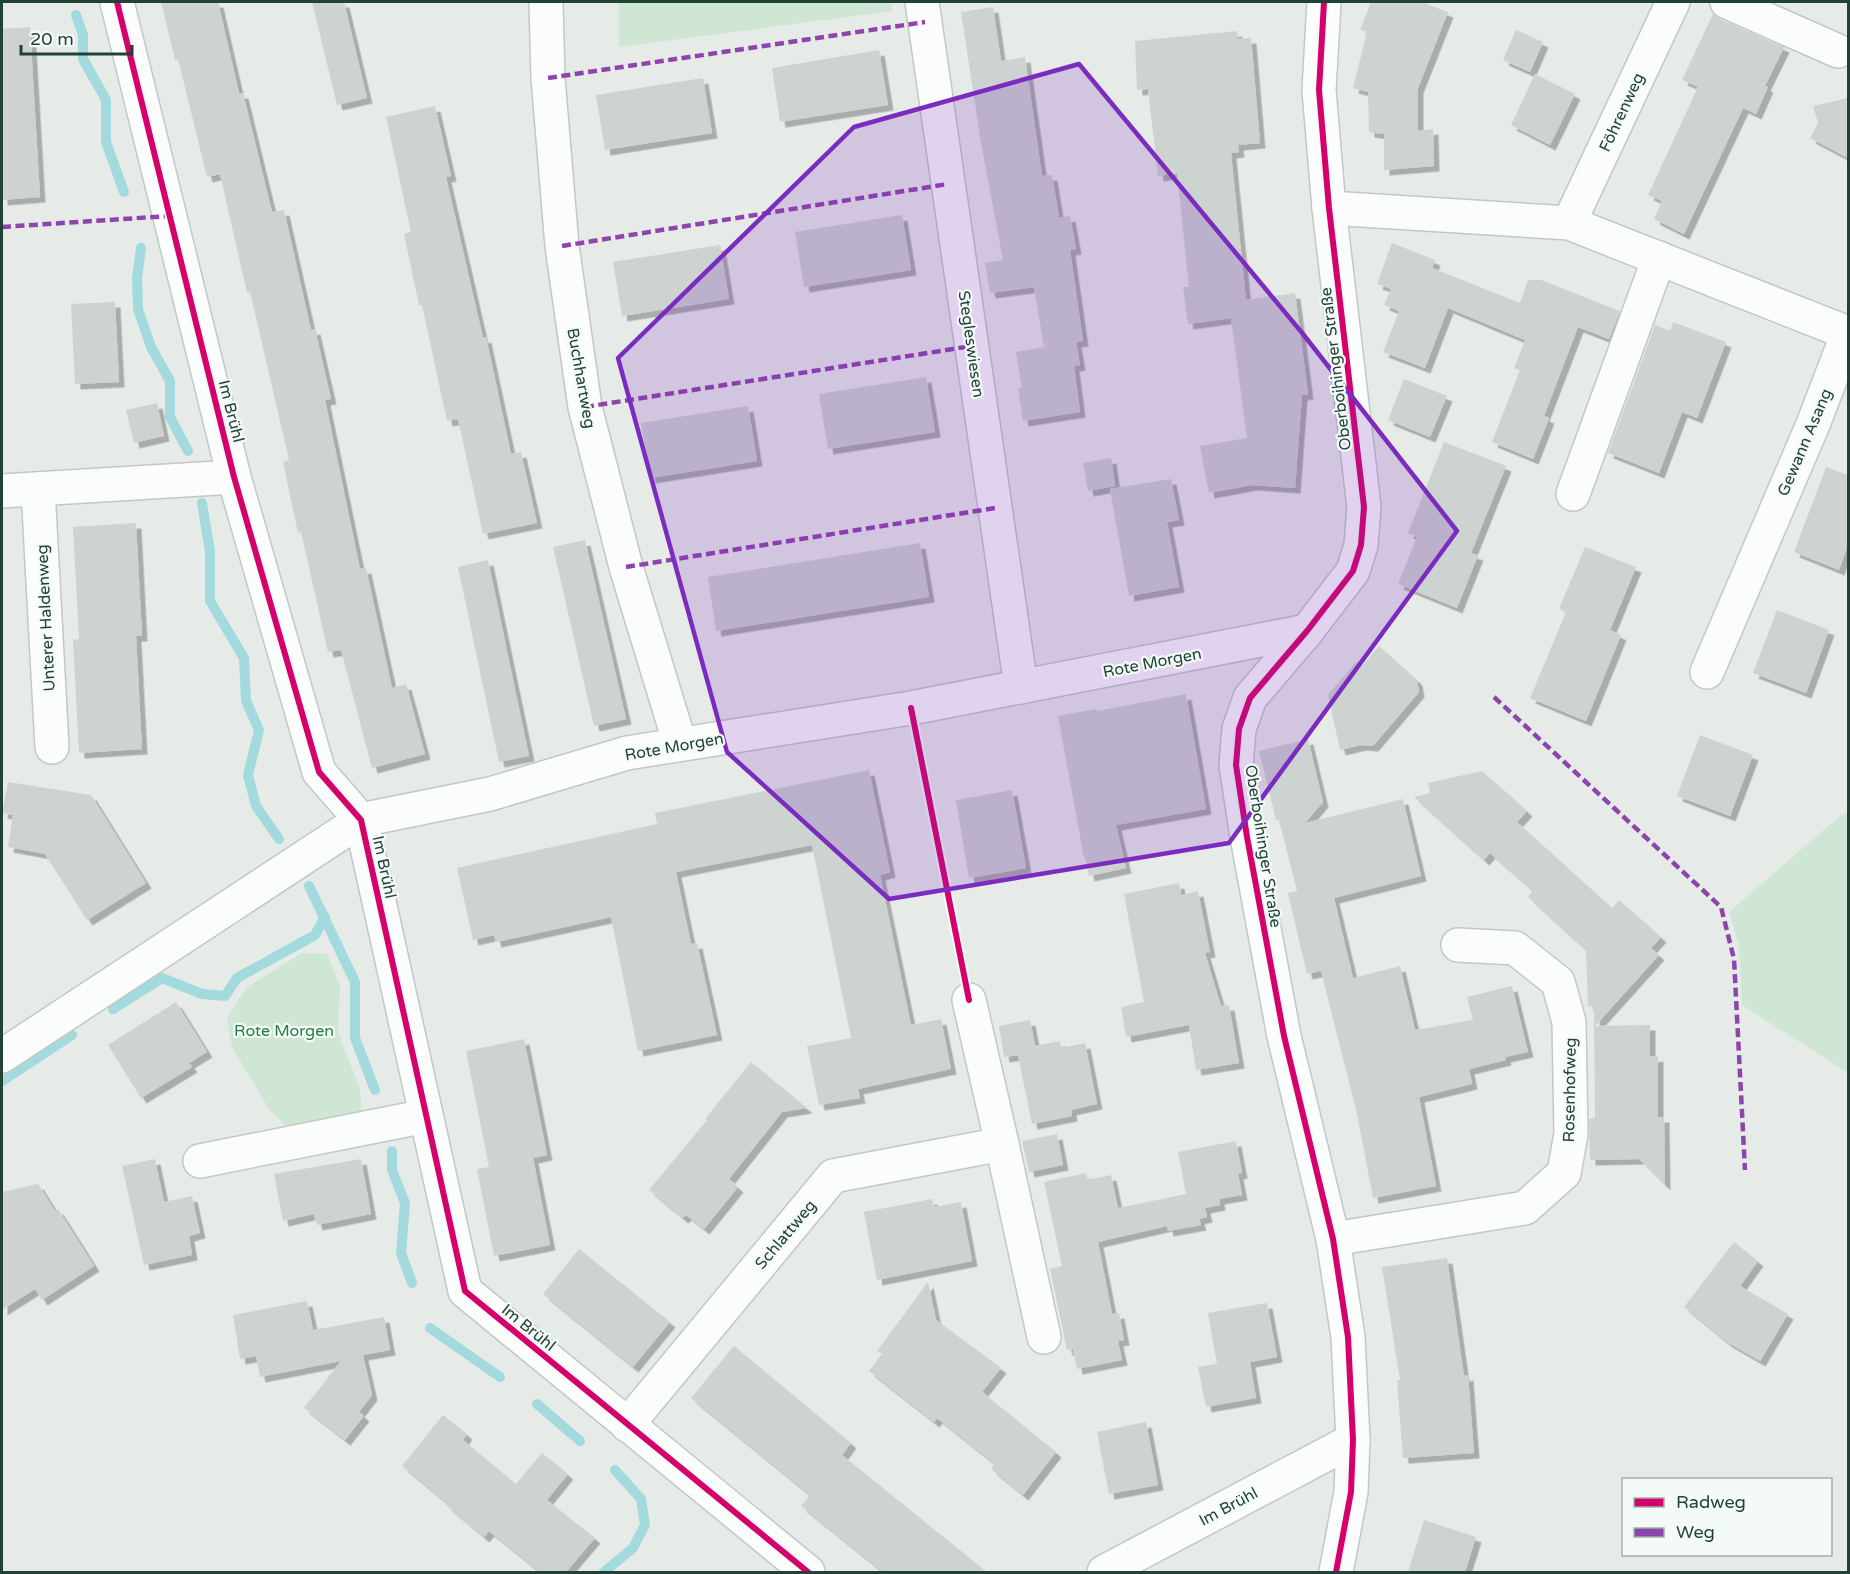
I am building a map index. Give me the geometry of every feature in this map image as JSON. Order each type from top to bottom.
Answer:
[{"type":"street","name":"Im Brühl","points":[[117,2],[234,477],[319,772],[361,820],[465,1291],[808,1572]]},
{"type":"street","name":"Buchhartweg","points":[[546,2],[548,78],[562,246],[585,407],[626,567],[680,744]]},
{"type":"street","name":"Stegleswiesen","points":[[922,2],[1021,687]]},
{"type":"street","name":"Oberboihinger Straße","points":[[1324,2],[1319,90],[1329,208],[1364,507],[1361,545],[1353,571],[1307,631],[1250,698],[1239,729],[1236,765],[1284,1036],[1333,1239],[1348,1337],[1353,1440],[1351,1492],[1336,1572]]},
{"type":"street","name":"Föhrenweg","points":[[1569,223],[1673,2]]},
{"type":"street","points":[[1727,2],[1838,51]]},
{"type":"street","name":"Gewann Asang","points":[[1329,208],[1569,223],[1848,333],[1814,422],[1707,672]]},
{"type":"street","points":[[1573,494],[1659,258]]},
{"type":"street","points":[[2,491],[234,477]]},
{"type":"street","name":"Unterer Haldenweg","points":[[38,489],[52,747]]},
{"type":"street","name":"Rote Morgen","points":[[2,1056],[361,820],[490,794],[627,753],[911,708],[1307,631]]},
{"type":"street","name":"Rosenhofweg","points":[[1333,1239],[1525,1208],[1564,1173],[1571,1134],[1569,1022],[1558,982],[1515,948],[1458,945]]},
{"type":"street","points":[[969,1000],[1044,1337]]},
{"type":"street","points":[[200,1161],[426,1116]]},
{"type":"street","name":"Schlattweg","points":[[627,1425],[833,1176],[1002,1144]]},
{"type":"street","name":"Im Brühl","points":[[1104,1572],[1353,1440]]},
{"type":"highlighted area","points":[[1079,64],[1303,334],[1457,531],[1229,843],[889,899],[727,752],[618,358],[854,127]]},
{"type":"green space","points":[[619,2],[891,2],[892,11],[619,47]]},
{"type":"green space","points":[[1848,813],[1848,1073],[1742,1005],[1739,946],[1729,912],[1840,816]]},
{"type":"green space","name":"Rote Morgen","points":[[302,953],[327,954],[340,986],[338,1032],[360,1089],[362,1115],[290,1130],[269,1109],[232,1047],[227,1018],[247,987]]},
{"type":"building","points":[[161,2],[218,2],[239,93],[243,93],[272,212],[284,210],[311,330],[315,329],[331,399],[325,400],[360,569],[366,568],[392,688],[406,684],[425,754],[372,768],[341,650],[328,652],[283,462],[289,460],[220,174],[207,177],[178,59],[175,60]]},
{"type":"building","points":[[312,2],[344,2],[367,98],[337,105]]},
{"type":"building","points":[[1371,2],[1421,2],[1448,12],[1418,88],[1418,131],[1433,129],[1434,166],[1384,170],[1384,134],[1369,132],[1368,92],[1353,88],[1367,32],[1360,30]]},
{"type":"building","points":[[993,7],[1001,61],[1025,57],[1042,176],[1052,175],[1059,218],[1070,216],[1076,249],[1070,250],[1083,341],[1076,342],[1080,365],[1074,366],[1080,412],[1023,421],[1018,388],[1022,388],[1016,352],[1044,347],[1034,287],[990,293],[985,263],[1003,260],[981,143],[961,12]]},
{"type":"building","points":[[1713,14],[1719,19],[1784,47],[1765,86],[1768,87],[1756,114],[1743,108],[1684,234],[1654,219],[1662,201],[1648,195],[1698,87],[1682,80]]},
{"type":"building","points":[[30,27],[40,197],[2,200],[2,29]]},
{"type":"building","points":[[1516,30],[1543,42],[1530,72],[1503,60]]},
{"type":"building","points":[[1237,31],[1237,39],[1251,38],[1260,143],[1238,145],[1239,152],[1231,153],[1246,300],[1295,293],[1308,394],[1302,395],[1295,488],[1252,485],[1209,493],[1200,446],[1247,438],[1231,318],[1188,324],[1183,287],[1189,287],[1177,173],[1158,176],[1148,89],[1137,90],[1135,41]]},
{"type":"building","points":[[879,50],[888,105],[780,122],[772,68]]},
{"type":"building","points":[[1535,74],[1575,94],[1550,145],[1511,125]]},
{"type":"building","points":[[703,78],[712,133],[605,150],[596,95]]},
{"type":"building","points":[[1848,98],[1848,158],[1810,138],[1818,123],[1813,106]]},
{"type":"building","points":[[435,106],[451,176],[446,177],[483,338],[486,337],[511,454],[521,452],[537,523],[483,534],[458,419],[447,421],[422,305],[419,305],[404,234],[411,232],[386,117]]},
{"type":"building","points":[[902,215],[911,270],[804,287],[795,232]]},
{"type":"building","points":[[1392,243],[1435,260],[1432,268],[1520,303],[1528,280],[1541,280],[1620,311],[1609,339],[1578,327],[1544,416],[1549,418],[1533,459],[1492,442],[1520,370],[1514,368],[1525,340],[1448,308],[1425,368],[1383,352],[1399,311],[1384,305],[1391,289],[1377,284]]},
{"type":"building","points":[[720,245],[729,299],[622,316],[613,262]]},
{"type":"building","points":[[115,302],[119,382],[75,384],[71,304]]},
{"type":"building","points":[[1673,322],[1726,342],[1697,418],[1682,412],[1659,473],[1608,453],[1655,325],[1670,331]]},
{"type":"building","points":[[926,377],[935,432],[828,449],[819,394]]},
{"type":"building","points":[[1404,379],[1447,396],[1430,437],[1388,420]]},
{"type":"building","points":[[157,403],[164,436],[134,443],[126,410]]},
{"type":"building","points":[[748,406],[757,461],[650,478],[641,423]]},
{"type":"building","points":[[1444,442],[1506,466],[1471,553],[1478,555],[1457,608],[1398,584],[1417,537],[1408,533]]},
{"type":"building","points":[[1111,458],[1115,486],[1088,491],[1083,463]]},
{"type":"building","points":[[1826,467],[1848,475],[1848,545],[1839,570],[1794,552]]},
{"type":"building","points":[[1171,479],[1179,520],[1167,522],[1179,587],[1129,596],[1110,489]]},
{"type":"building","points":[[136,523],[142,636],[136,636],[142,749],[79,753],[73,640],[79,639],[73,527]]},
{"type":"building","points":[[585,540],[626,719],[594,726],[553,547]]},
{"type":"building","points":[[920,543],[929,597],[716,631],[708,577]]},
{"type":"building","points":[[1585,547],[1636,567],[1610,630],[1621,635],[1586,721],[1530,698],[1566,612],[1559,609]]},
{"type":"building","points":[[488,560],[529,756],[499,762],[458,567]]},
{"type":"building","points":[[1777,610],[1829,630],[1806,693],[1753,673]]},
{"type":"building","points":[[1379,646],[1417,680],[1419,692],[1373,746],[1361,745],[1340,750],[1328,695],[1357,661],[1362,666]]},
{"type":"building","points":[[1186,694],[1206,809],[1116,825],[1126,868],[1089,876],[1058,716]]},
{"type":"building","points":[[1700,735],[1753,755],[1730,816],[1677,796]]},
{"type":"building","points":[[1308,739],[1323,802],[1305,823],[1403,799],[1421,876],[1334,898],[1353,978],[1400,966],[1415,1030],[1473,1020],[1467,997],[1512,986],[1528,1052],[1469,1069],[1472,1084],[1419,1097],[1436,1186],[1373,1198],[1357,1114],[1321,971],[1307,974],[1288,893],[1297,891],[1259,751]]},
{"type":"building","points":[[869,770],[890,872],[880,875],[911,1025],[941,1019],[951,1069],[858,1089],[860,1098],[819,1105],[807,1046],[851,1038],[812,845],[676,872],[691,944],[697,943],[717,1035],[638,1051],[611,917],[496,942],[494,935],[473,940],[457,868],[657,824],[655,813]]},
{"type":"building","points":[[1482,771],[1527,811],[1517,822],[1612,908],[1619,900],[1661,937],[1651,948],[1659,955],[1595,1026],[1650,1025],[1650,1057],[1658,1056],[1658,1117],[1664,1117],[1665,1185],[1639,1159],[1590,1160],[1589,1119],[1595,1118],[1594,1006],[1588,1006],[1586,950],[1528,897],[1533,891],[1490,853],[1484,860],[1414,797],[1430,793],[1428,783]]},
{"type":"building","points":[[8,782],[91,795],[146,883],[87,920],[45,854],[8,847],[13,815],[2,813]]},
{"type":"building","points":[[1012,790],[1026,868],[969,878],[956,800]]},
{"type":"building","points":[[1179,883],[1181,895],[1198,891],[1210,952],[1205,953],[1221,1006],[1229,1005],[1239,1063],[1196,1070],[1189,1025],[1126,1037],[1121,1007],[1144,1002],[1124,894]]},
{"type":"building","points":[[176,1002],[207,1052],[189,1063],[192,1067],[141,1098],[108,1045]]},
{"type":"building","points":[[1030,1020],[1035,1046],[1060,1041],[1061,1048],[1085,1043],[1097,1104],[1071,1110],[1072,1116],[1032,1124],[1018,1055],[1004,1057],[999,1026]]},
{"type":"building","points":[[524,1039],[547,1155],[533,1158],[550,1245],[494,1256],[477,1169],[489,1167],[466,1051]]},
{"type":"building","points":[[751,1062],[807,1108],[782,1112],[729,1179],[738,1187],[704,1229],[686,1215],[683,1218],[649,1190]]},
{"type":"building","points":[[1057,1134],[1063,1165],[1029,1172],[1022,1141]]},
{"type":"building","points":[[1236,1141],[1242,1173],[1238,1174],[1242,1195],[1219,1199],[1220,1205],[1205,1208],[1207,1217],[1199,1219],[1201,1225],[1168,1231],[1167,1226],[1098,1242],[1112,1314],[1119,1313],[1124,1340],[1118,1341],[1122,1360],[1077,1369],[1073,1349],[1067,1350],[1050,1269],[1062,1266],[1044,1182],[1086,1173],[1088,1180],[1111,1175],[1118,1208],[1186,1194],[1178,1152]]},
{"type":"building","points":[[155,1159],[164,1202],[192,1196],[200,1233],[189,1236],[192,1255],[144,1265],[122,1166]]},
{"type":"building","points":[[361,1159],[371,1214],[317,1225],[314,1214],[283,1221],[274,1174]]},
{"type":"building","points":[[38,1184],[55,1211],[58,1209],[94,1266],[42,1300],[35,1289],[2,1310],[2,1192]]},
{"type":"building","points":[[932,1199],[934,1207],[961,1202],[972,1261],[877,1280],[864,1212]]},
{"type":"building","points":[[1734,1242],[1758,1261],[1740,1286],[1788,1314],[1760,1361],[1727,1342],[1684,1307]]},
{"type":"building","points":[[579,1249],[670,1322],[633,1367],[543,1294]]},
{"type":"building","points":[[1447,1258],[1464,1376],[1468,1375],[1474,1453],[1403,1458],[1397,1381],[1400,1380],[1382,1267]]},
{"type":"building","points":[[928,1282],[936,1320],[1001,1368],[982,1392],[1056,1452],[1023,1495],[991,1469],[995,1464],[937,1418],[934,1422],[869,1371],[882,1354],[877,1351]]},
{"type":"building","points":[[307,1301],[313,1330],[384,1317],[390,1350],[363,1355],[372,1395],[359,1412],[364,1416],[345,1440],[304,1408],[341,1361],[260,1377],[256,1356],[240,1359],[233,1315]]},
{"type":"building","points":[[1267,1303],[1277,1357],[1250,1362],[1256,1398],[1206,1407],[1198,1367],[1217,1364],[1208,1313]]},
{"type":"building","points":[[734,1346],[851,1443],[842,1455],[987,1572],[883,1572],[801,1506],[810,1495],[691,1398]]},
{"type":"building","points":[[443,1415],[467,1434],[463,1440],[516,1484],[542,1453],[568,1474],[547,1500],[595,1538],[566,1572],[540,1572],[489,1531],[484,1537],[402,1466]]},
{"type":"building","points":[[1146,1422],[1158,1485],[1109,1494],[1097,1432]]},
{"type":"building","points":[[1424,1520],[1476,1537],[1465,1572],[1408,1572]]},
{"type":"waterway","points":[[76,15],[83,35],[83,59],[106,100],[106,142],[124,192]]},
{"type":"waterway","points":[[141,248],[137,278],[138,309],[151,347],[170,381],[170,417],[188,451]]},
{"type":"waterway","points":[[202,503],[210,552],[210,601],[244,658],[246,701],[259,730],[248,775],[256,806],[279,839]]},
{"type":"waterway","points":[[309,886],[355,982],[355,1038],[375,1090]]},
{"type":"waterway","points":[[113,1009],[162,978],[202,994],[225,996],[237,978],[315,935],[325,917]]},
{"type":"waterway","points":[[2,1081],[72,1035]]},
{"type":"waterway","points":[[392,1151],[392,1170],[405,1203],[401,1253],[412,1283]]},
{"type":"waterway","points":[[430,1328],[500,1377]]},
{"type":"waterway","points":[[537,1404],[580,1441]]},
{"type":"waterway","points":[[604,1572],[633,1548],[645,1525],[641,1499],[615,1470]]},
{"type":"marked path","points":[[548,78],[925,22]]},
{"type":"marked path","points":[[562,246],[948,184]]},
{"type":"marked path","points":[[2,227],[169,216]]},
{"type":"marked path","points":[[585,407],[972,346]]},
{"type":"marked path","points":[[626,567],[995,508]]},
{"type":"marked path","points":[[1494,697],[1721,907],[1734,959],[1745,1170]]},
{"type":"cycle path","points":[[117,2],[234,477],[319,772],[361,820],[465,1291],[808,1572]]},
{"type":"cycle path","points":[[1324,2],[1319,90],[1329,208],[1364,507],[1361,545],[1353,571],[1307,631],[1250,698],[1239,729],[1236,765],[1284,1036],[1333,1239],[1348,1337],[1353,1440],[1351,1492],[1336,1572]]},
{"type":"cycle path","points":[[911,708],[969,1000]]}]
